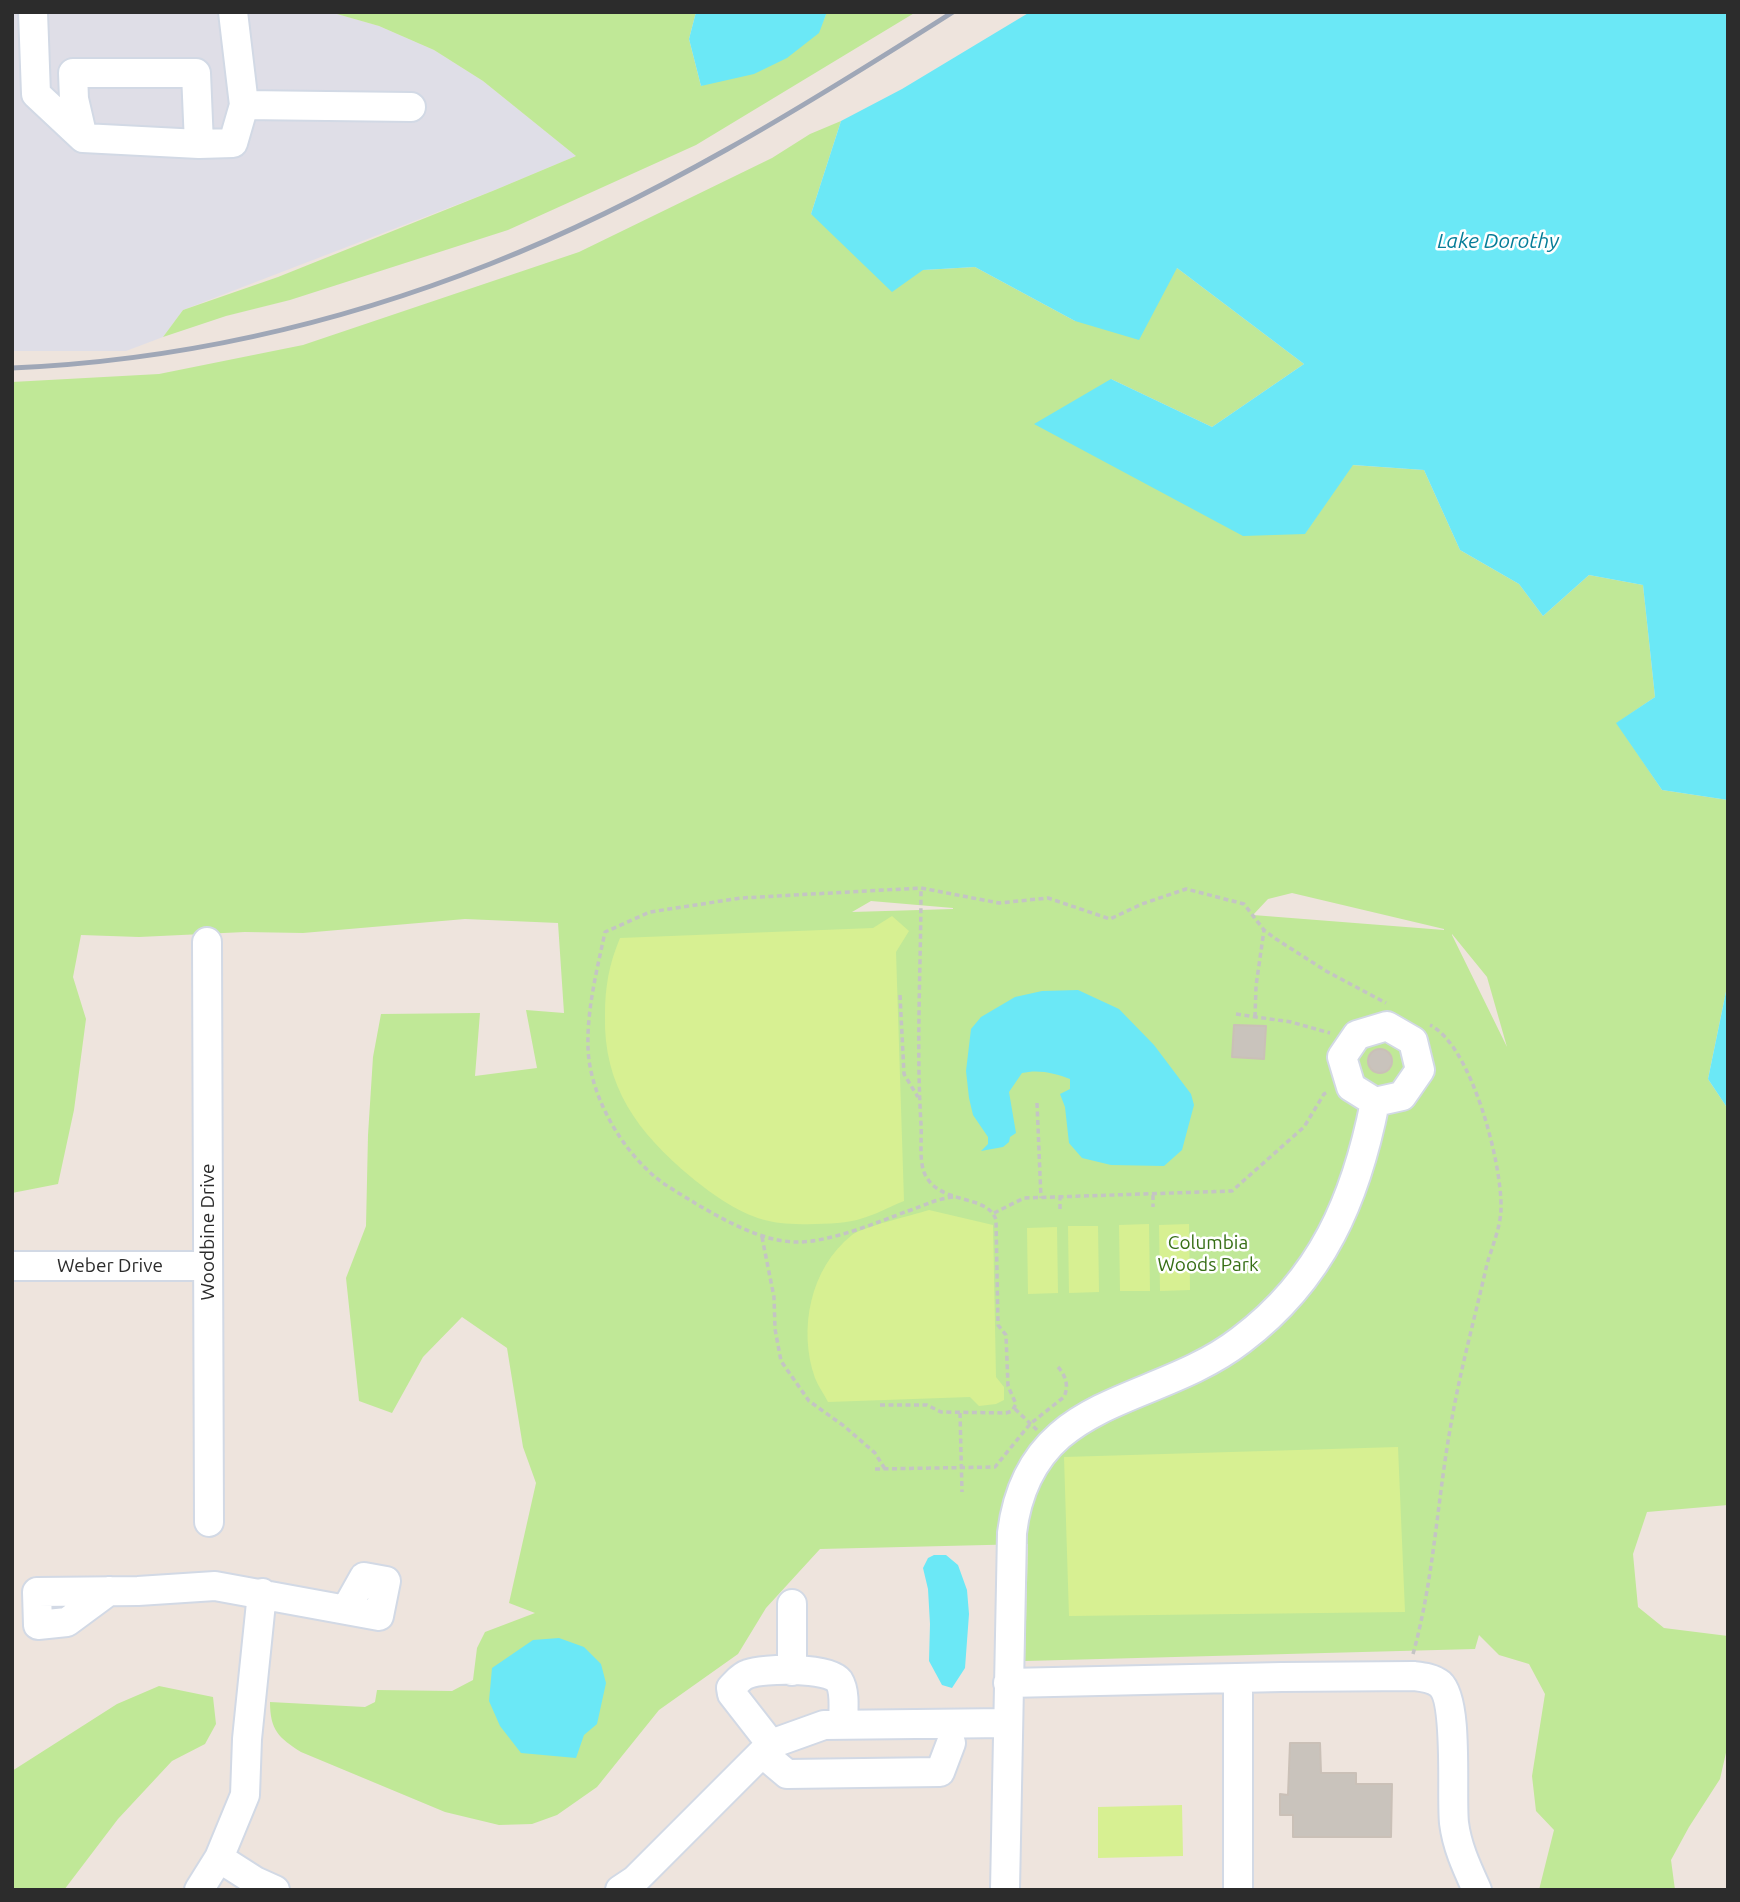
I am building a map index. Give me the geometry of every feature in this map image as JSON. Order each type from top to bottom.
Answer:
[{"type":"street","points":[[33,12],[36,94],[83,138],[199,144],[233,143],[244,106],[233,12]]},
{"type":"street","points":[[36,76],[73,73],[196,73],[199,144]]},
{"type":"street","points":[[73,73],[74,99],[83,138]]},
{"type":"street","points":[[244,106],[411,107]]},
{"type":"street","name":"Woodbine Drive","points":[[207,942],[209,1522]]},
{"type":"street","points":[[1387,1026],[1413,1041],[1420,1070],[1402,1096],[1375,1102],[1351,1087],[1342,1058],[1351,1044],[1356,1035],[1387,1026]]},
{"type":"street","points":[[1005,1890],[1014,1516],[1028,1477],[1051,1444],[1084,1417],[1184,1375],[1220,1356],[1251,1333],[1292,1295],[1324,1250],[1346,1206],[1366,1147],[1375,1102]]},
{"type":"street","name":"Weber Drive","points":[[12,1266],[208,1266]]},
{"type":"street","points":[[110,1591],[215,1586],[346,1609]]},
{"type":"street","points":[[199,1890],[219,1858],[245,1796],[247,1739],[261,1592]]},
{"type":"street","points":[[792,1604],[792,1671]]},
{"type":"street","points":[[843,1725],[842,1689],[839,1681],[823,1672],[748,1674],[731,1688],[766,1749],[787,1774],[940,1772],[943,1734]]},
{"type":"street","points":[[1008,1683],[1407,1676],[1432,1679],[1441,1685],[1447,1697],[1451,1719],[1454,1823],[1460,1853],[1477,1890]]},
{"type":"street","points":[[1237,1678],[1238,1890]]},
{"type":"street","points":[[633,1887],[766,1749],[824,1725],[943,1734],[1007,1732]]},
{"type":"street","points":[[219,1858],[268,1888]]},
{"type":"path","points":[[880,1405],[927,1405],[941,1412],[1006,1413],[1014,1409],[1016,1404],[1007,1374],[1006,1335],[998,1325],[994,1213],[983,1205],[953,1197],[935,1187],[924,1172],[920,1103],[921,888]]},
{"type":"path","points":[[953,1197],[935,1199],[912,1210],[833,1236],[797,1242],[762,1237],[726,1221],[653,1176],[621,1139],[603,1109],[591,1070],[588,1047],[592,993],[605,932],[650,912],[728,899],[921,888],[999,903],[1048,898],[1110,919],[1142,904],[1186,889],[1244,904],[1264,930],[1326,971],[1390,1005]]},
{"type":"path","points":[[1255,1017],[1256,986],[1264,930]]},
{"type":"path","points":[[900,995],[904,1074],[920,1103]]},
{"type":"path","points":[[1236,1014],[1291,1022],[1336,1035],[1351,1044]]},
{"type":"path","points":[[1407,1676],[1424,1613],[1451,1423],[1501,1210],[1494,1144],[1477,1093],[1461,1060],[1438,1029],[1429,1024]]},
{"type":"path","points":[[994,1213],[1018,1199],[1232,1191],[1304,1127],[1324,1094],[1348,1079]]},
{"type":"path","points":[[1038,1103],[1041,1198]]},
{"type":"path","points":[[1153,1195],[1153,1207]]},
{"type":"path","points":[[1060,1197],[1060,1209]]},
{"type":"path","points":[[762,1237],[774,1297],[775,1329],[781,1361],[809,1401],[845,1426],[875,1453],[885,1469]]},
{"type":"path","points":[[876,1469],[995,1468],[1030,1424],[1064,1397],[1066,1384],[1064,1374],[1058,1367]]},
{"type":"path","points":[[1014,1409],[1051,1444]]},
{"type":"path","points":[[960,1413],[962,1492]]},
{"type":"shaded area","points":[[12,12],[330,12],[379,26],[434,50],[483,81],[576,156],[495,190],[183,310],[163,337],[126,351],[12,351]]},
{"type":"green space","points":[[330,12],[696,12],[689,39],[701,86],[818,33],[827,12],[916,12],[696,145],[508,230],[290,300],[226,316],[163,337],[183,310],[278,277],[576,156],[483,81],[434,50],[379,26]]},
{"type":"green space","name":"Columbia Woods Park","points":[[841,121],[811,214],[923,270],[975,267],[1075,321],[1177,268],[1304,364],[1212,427],[1111,379],[1305,533],[1352,465],[1424,470],[1460,550],[1519,584],[1543,616],[1589,575],[1643,585],[1655,697],[1617,723],[1662,790],[1728,800],[1728,982],[1708,1079],[1728,1109],[1728,1505],[1647,1512],[1633,1554],[1638,1607],[1664,1628],[1728,1636],[1728,1744],[1720,1779],[1671,1860],[1675,1890],[1539,1890],[1554,1830],[1536,1811],[1532,1776],[1545,1694],[1529,1664],[1499,1655],[1479,1635],[1475,1649],[1025,1661],[1028,1544],[820,1549],[766,1608],[738,1654],[659,1710],[597,1787],[557,1815],[532,1824],[499,1825],[445,1812],[301,1752],[287,1742],[274,1726],[270,1702],[365,1707],[375,1702],[377,1690],[452,1691],[473,1680],[477,1648],[485,1632],[535,1613],[509,1603],[536,1483],[523,1447],[507,1348],[462,1317],[423,1357],[392,1413],[359,1401],[346,1278],[366,1226],[373,1057],[381,1014],[480,1013],[475,1076],[537,1068],[526,1010],[564,1013],[558,923],[465,919],[303,933],[245,932],[139,937],[81,935],[73,977],[86,1019],[74,1110],[58,1184],[12,1193],[12,382],[159,374],[303,345],[579,252],[772,158],[810,134]],"holes":[[[1292,893],[1444,930],[1253,915],[1268,899]],[[871,901],[953,908],[953,909],[852,912]],[[1452,934],[1487,977],[1507,1047]]]},
{"type":"green space","points":[[892,916],[909,931],[896,952],[904,1201],[860,1219],[828,1224],[778,1223],[738,1209],[700,1184],[655,1143],[627,1106],[617,1086],[606,1041],[605,1015],[608,976],[620,938],[873,928]]},
{"type":"green space","points":[[929,1210],[993,1225],[996,1377],[1004,1387],[1004,1400],[979,1406],[970,1397],[828,1402],[815,1378],[808,1340],[808,1320],[817,1282],[826,1265],[852,1235]]},
{"type":"green space","points":[[1149,1224],[1150,1291],[1120,1291],[1119,1225]]},
{"type":"green space","points":[[1189,1224],[1190,1290],[1160,1291],[1159,1225]]},
{"type":"green space","points":[[1068,1226],[1098,1226],[1099,1292],[1069,1293]]},
{"type":"green space","points":[[1057,1227],[1058,1293],[1028,1294],[1027,1228]]},
{"type":"green space","points":[[1398,1447],[1405,1612],[1069,1616],[1064,1457]]},
{"type":"green space","points":[[159,1686],[213,1697],[216,1724],[205,1744],[172,1761],[118,1819],[64,1890],[12,1890],[12,1771],[117,1704]]},
{"type":"green space","points":[[1182,1805],[1183,1856],[1098,1858],[1098,1807]]},
{"type":"water","points":[[696,12],[827,12],[819,33],[787,58],[754,74],[701,86],[689,39]]},
{"type":"water","name":"Lake Dorothy","points":[[1030,12],[1728,12],[1728,800],[1662,790],[1616,723],[1655,697],[1643,585],[1589,575],[1543,616],[1519,584],[1460,550],[1424,470],[1353,465],[1305,534],[1243,536],[1034,424],[1111,379],[1212,427],[1304,364],[1177,268],[1139,340],[1075,321],[975,267],[923,270],[892,292],[811,214],[841,121],[902,89]]},
{"type":"water","points":[[1728,982],[1728,1109],[1708,1079]]},
{"type":"water","points":[[1078,990],[1119,1009],[1154,1045],[1191,1094],[1194,1105],[1182,1150],[1164,1166],[1111,1165],[1082,1158],[1069,1143],[1065,1107],[1060,1094],[1070,1089],[1070,1079],[1040,1072],[1022,1073],[1009,1092],[1016,1133],[1003,1147],[981,1151],[988,1144],[988,1137],[973,1115],[966,1071],[971,1029],[981,1017],[1015,997],[1042,991]]},
{"type":"water","points":[[946,1555],[958,1565],[967,1590],[969,1614],[965,1668],[952,1688],[942,1685],[929,1661],[928,1589],[923,1568],[928,1558]]},
{"type":"water","points":[[559,1638],[584,1647],[601,1664],[606,1683],[597,1724],[584,1735],[576,1758],[521,1753],[500,1726],[489,1701],[492,1668],[533,1640]]},
{"type":"building","points":[[1234,1025],[1266,1026],[1264,1059],[1232,1057]]},
{"type":"building","points":[[1380,1049],[1391,1056],[1392,1061],[1385,1072],[1380,1073],[1369,1066],[1368,1061],[1375,1050]]},
{"type":"building","points":[[1290,1743],[1320,1743],[1321,1773],[1356,1773],[1356,1784],[1392,1784],[1391,1837],[1293,1837],[1293,1815],[1280,1815],[1280,1794],[1288,1795]]},
{"type":"railway","points":[[12,368],[134,357],[255,336],[374,305],[490,264],[551,239],[669,181],[784,116],[953,12]]}]
